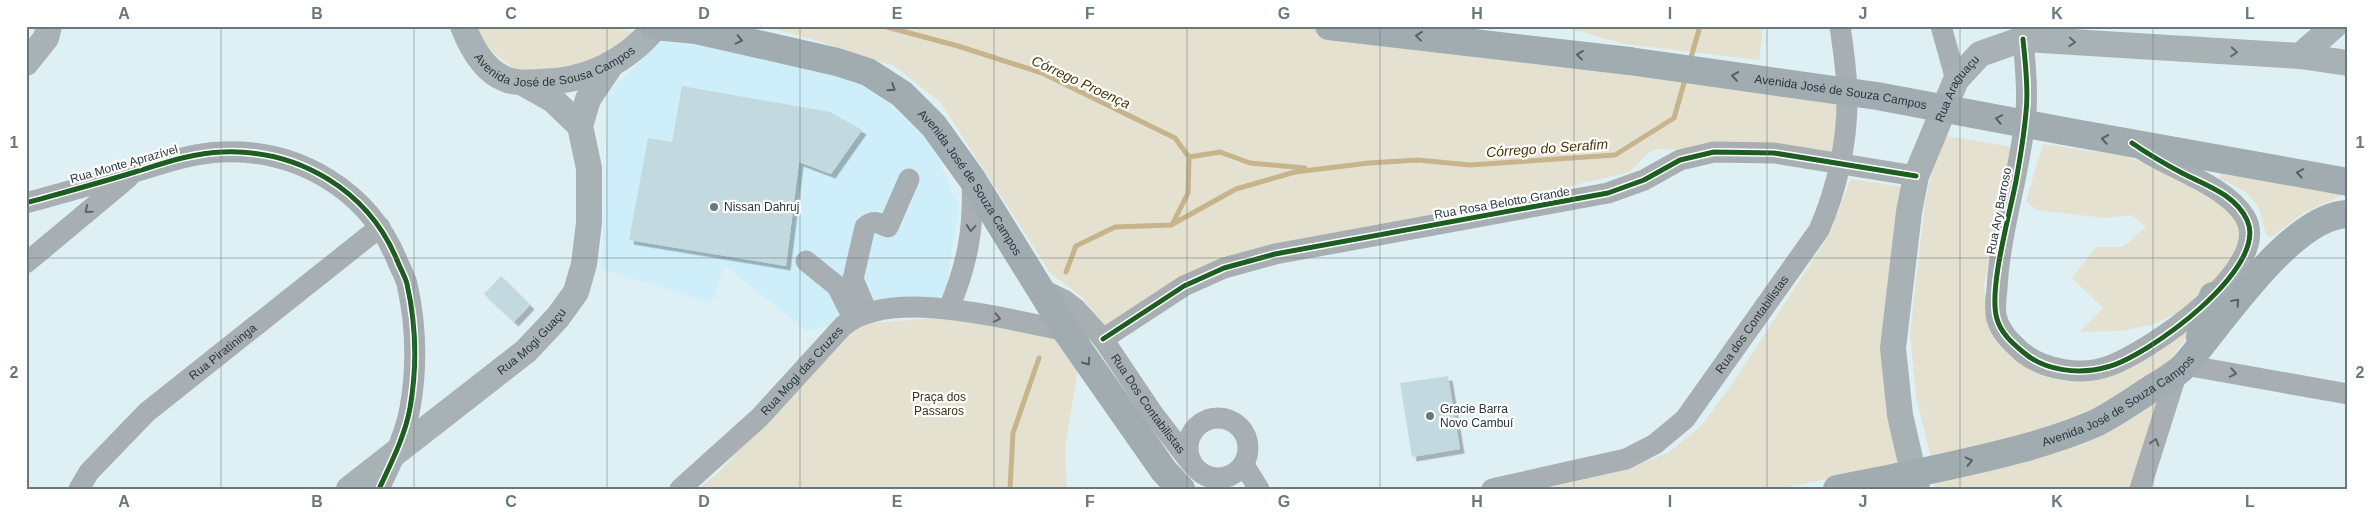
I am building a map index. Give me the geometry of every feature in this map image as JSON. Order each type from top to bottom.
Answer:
[{"type":"highway","name":"Avenida José de Souza Campos","points":[[656,26],[696,30],[837,62],[868,72],[902,94],[934,126],[972,179],[1066,331],[1164,472],[1181,489]]},
{"type":"highway","name":"Avenida José de Souza Campos","points":[[1330,26],[1629,61],[1877,96],[2348,182]]},
{"type":"highway","name":"Avenida José de Souza Campos","points":[[1837,489],[1912,479],[2062,437],[2098,422],[2186,362],[2271,262],[2306,229],[2334,216],[2345,214]]},
{"type":"highway","points":[[2186,362],[2220,289],[2271,262]]},
{"type":"main road","name":"Avenida José de Sousa Campos","points":[[463,26],[476,55],[489,68],[504,79],[522,83],[576,79],[611,65],[640,44],[656,26]]},
{"type":"main road","points":[[2300,56],[2334,26]]},
{"type":"main road","points":[[26,62],[50,30]]},
{"type":"main road","name":"Rua Araguaçu","points":[[1912,479],[1900,415],[1893,348],[1909,212],[1916,176],[1956,80],[1980,54],[2022,33],[2300,56],[2348,63]]},
{"type":"main road","name":"Rua Mogi Guaçu","points":[[349,489],[397,450],[456,408],[526,351],[558,317],[576,292],[584,264],[590,223],[589,168],[580,126],[588,99],[611,65]]},
{"type":"main road","points":[[522,83],[553,100],[580,126]]},
{"type":"street","name":"Rua dos Contabilistas","points":[[1492,489],[1626,459],[1656,444],[1685,419],[1819,230],[1832,201],[1845,127],[1848,96],[1840,26]]},
{"type":"street","points":[[1942,26],[1956,80]]},
{"type":"street","name":"Rua Ary Barroso","points":[[2022,33],[2026,110],[2016,181],[1998,272],[1996,318],[2012,342],[2025,354],[2046,366],[2072,370],[2108,367],[2142,350],[2183,321],[2220,289],[2244,258],[2248,247],[2250,228],[2246,218],[2230,200],[2216,189],[2182,173],[2132,143]]},
{"type":"street","name":"Rua Monte Aprazível","points":[[26,203],[137,171],[171,159],[222,152],[263,154],[300,164],[327,178],[356,199],[389,240],[406,283],[414,326],[414,372],[409,409],[397,450],[379,489]]},
{"type":"street","name":"Rua Rosa Belotto Grande","points":[[1104,339],[1184,286],[1224,268],[1275,254],[1608,194],[1644,180],[1680,160],[1714,152],[1774,153],[1916,176]]},
{"type":"street","points":[[26,263],[137,171]]},
{"type":"street","points":[[845,282],[865,226],[869,222],[875,222],[888,227],[909,179]]},
{"type":"street","points":[[949,308],[963,276],[968,255],[973,203],[972,179]]},
{"type":"street","points":[[48,197],[66,228]]},
{"type":"street","name":"Rua Piratininga","points":[[79,489],[89,472],[147,412],[380,227]]},
{"type":"street","points":[[806,261],[845,282],[860,315],[893,308],[949,308],[1066,331]]},
{"type":"street","name":"Rua Dos Contabilistas","points":[[1039,288],[1064,300],[1104,339],[1154,415],[1191,462]]},
{"type":"street","name":"Rua Mogi das Cruzes","points":[[680,489],[760,417],[802,370],[860,315]]},
{"type":"street","points":[[2140,489],[2186,362],[2348,394]]},
{"type":"street","name":"Rua dos Contabilistas","points":[[1154,415],[1190,438]]},
{"type":"street","name":"Rua dos Contabilistas","points":[[1209,419],[1227,419],[1237,424],[1248,440],[1249,451],[1244,465],[1237,473],[1218,484],[1202,474],[1191,462],[1188,448],[1190,438],[1199,424],[1209,419]]},
{"type":"street","points":[[1244,465],[1258,489]]},
{"type":"shaded area","points":[[661,41],[757,53],[872,87],[933,145],[959,207],[945,295],[807,331],[725,266],[711,303],[602,269],[608,92]]},
{"type":"green space","points":[[475,26],[603,26],[635,32],[618,51],[594,63],[546,74],[528,74],[513,68],[489,48]]},
{"type":"green space","points":[[764,26],[1324,26],[1848,96],[1839,163],[1774,153],[1658,149],[1647,154],[1630,172],[1536,194],[1246,253],[1104,327],[1082,297],[1051,274],[940,102],[894,66],[818,41]]},
{"type":"green space","points":[[1519,26],[1763,26],[1759,60],[1625,44],[1570,29]]},
{"type":"green space","points":[[1940,135],[2012,147],[2005,193],[1983,289],[2016,361],[2059,377],[2183,329],[2188,336],[2169,361],[2145,382],[2075,419],[2005,440],[1931,458],[1916,397],[1910,333],[1925,202]]},
{"type":"green space","points":[[2043,144],[2130,157],[2212,196],[2244,222],[2228,269],[2181,311],[2152,325],[2120,331],[2079,332],[2103,308],[2072,278],[2096,247],[2123,247],[2146,227],[2131,215],[2105,218],[2036,210],[2026,201]]},
{"type":"green space","points":[[2221,170],[2336,187],[2341,196],[2303,213],[2272,237],[2268,237],[2257,205],[2243,191],[2220,179]]},
{"type":"green space","points":[[1851,179],[1904,187],[1901,464],[1778,489],[1544,489],[1618,471],[1668,453],[1702,425],[1734,381],[1829,235]]},
{"type":"green space","name":"Praça dos Passaros","points":[[951,317],[1048,332],[1078,370],[1065,448],[1067,489],[697,489],[718,473],[856,324]]},
{"type":"green space","points":[[2167,389],[2135,489],[1936,489],[1933,477]]},
{"type":"building","name":"Nissan Dahruj","points":[[682,86],[830,112],[862,130],[831,174],[799,162],[786,266],[629,240],[648,138],[672,142]]},
{"type":"building","points":[[501,276],[530,305],[514,322],[484,294]]},
{"type":"building","name":"Gracie Barra Novo Cambuí","points":[[1448,376],[1460,449],[1412,457],[1400,383]]},
{"type":"waterway","name":"Córrego Proença","points":[[883,26],[958,46],[1042,73],[1175,138],[1189,157],[1188,193],[1172,225]]},
{"type":"waterway","name":"Córrego do Serafim","points":[[1690,61],[1700,26]]},
{"type":"waterway","name":"Córrego do Serafim","points":[[1066,272],[1076,246],[1115,227],[1171,225],[1236,189],[1295,172],[1369,163],[1418,160],[1470,165],[1615,155],[1674,118],[1686,76]]},
{"type":"waterway","name":"Córrego do Serafim","points":[[1189,157],[1220,152],[1250,163],[1305,168]]},
{"type":"waterway","points":[[1010,489],[1013,433],[1039,358]]},
{"type":"cycle path","points":[[2023,39],[2027,103],[2016,181],[1997,271],[1995,306],[1997,319],[2007,337],[2023,352],[2041,363],[2063,370],[2085,371],[2107,367],[2125,360],[2149,347],[2201,308],[2223,285],[2240,262],[2249,240],[2247,220],[2235,203],[2219,191],[2169,166],[2132,143]]},
{"type":"cycle path","points":[[26,203],[178,159],[200,154],[223,152],[251,153],[278,158],[303,166],[349,194],[368,213],[384,235],[397,260],[406,281],[414,330],[414,377],[408,418],[393,459],[379,489]]},
{"type":"cycle path","points":[[1103,339],[1184,286],[1224,268],[1275,254],[1608,193],[1644,180],[1680,160],[1714,152],[1774,153],[1916,176]]},
{"type":"place","name":"Nissan Dahruj","points":[[714,207]]},
{"type":"place","name":"Gracie Barra Novo Cambuí","points":[[1430,416]]}]
